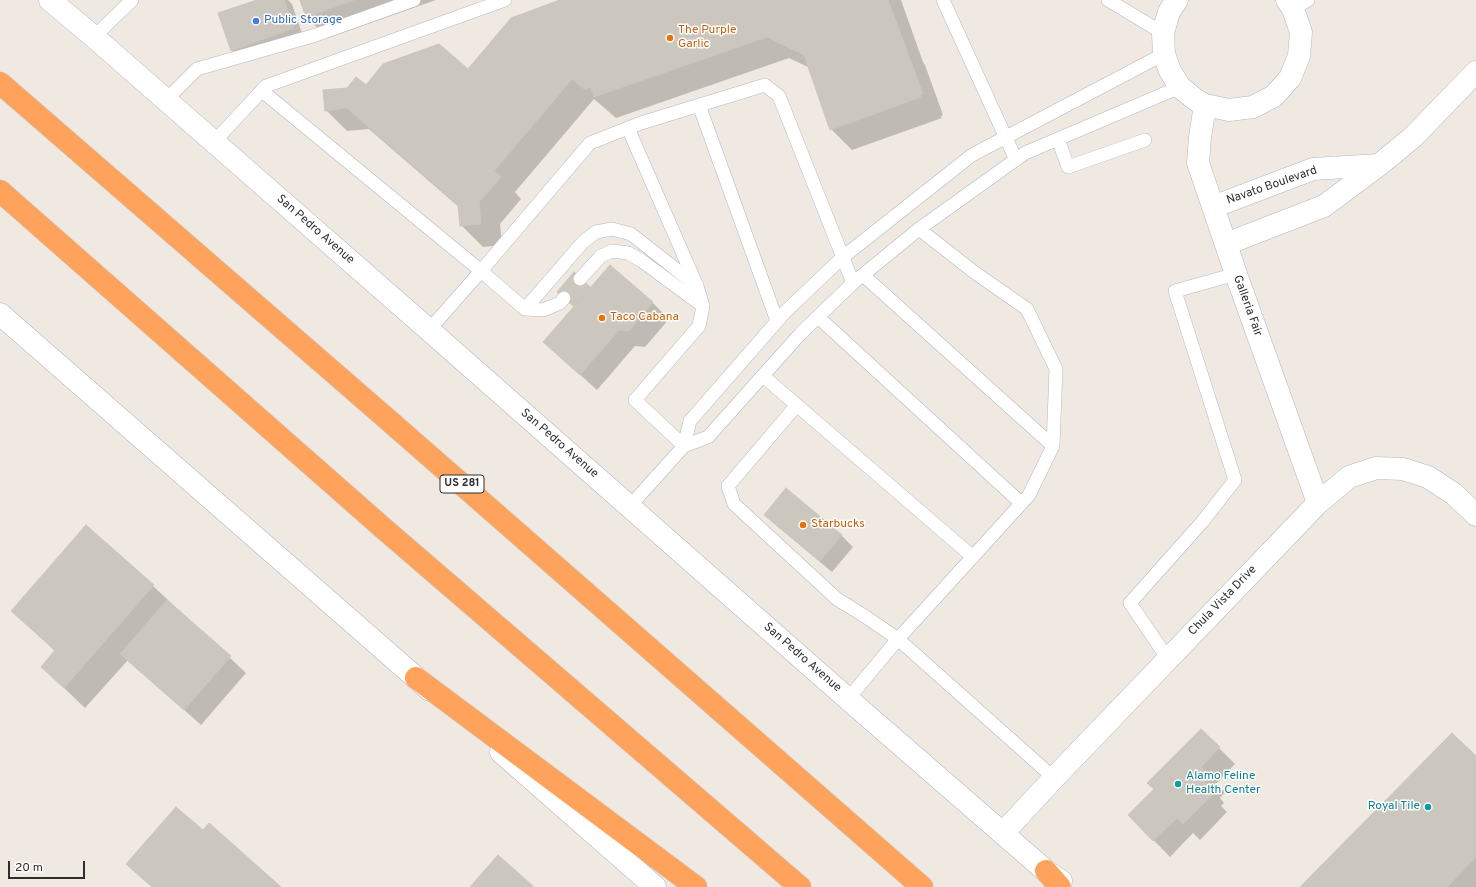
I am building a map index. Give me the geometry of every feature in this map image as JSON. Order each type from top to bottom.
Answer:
[{"type":"highway","name":"US 281","points":[[0,83],[386,418],[922,887]]},
{"type":"highway","points":[[0,191],[377,522],[800,887]]},
{"type":"highway","points":[[416,678],[696,887]]},
{"type":"main road","name":"San Pedro Avenue","points":[[50,0],[630,506],[848,699],[1003,833],[1053,879],[1068,887]]},
{"type":"main road","points":[[1177,0],[1169,12],[1163,33],[1164,54],[1170,71],[1187,94],[1205,105],[1229,110],[1253,107],[1274,96],[1290,78],[1299,56],[1301,32],[1296,3]]},
{"type":"main road","points":[[1226,244],[1324,206],[1379,165],[1413,137],[1476,72]]},
{"type":"main road","name":"Galleria Fair","points":[[1205,105],[1198,163],[1318,503]]},
{"type":"main road","name":"Navato Boulevard","points":[[1213,207],[1313,169],[1379,165]]},
{"type":"main road","points":[[0,314],[655,887]]},
{"type":"main road","name":"Chula Vista Drive","points":[[1003,833],[1318,503],[1349,477],[1376,468],[1403,469],[1428,477],[1454,494],[1476,515]]},
{"type":"lane","points":[[94,37],[132,0]]},
{"type":"lane","points":[[166,100],[197,69],[316,35],[414,0]]},
{"type":"lane","points":[[214,142],[266,86],[505,0]]},
{"type":"lane","points":[[943,0],[1016,160]]},
{"type":"lane","points":[[1108,0],[1163,33]]},
{"type":"lane","points":[[684,446],[690,421],[786,311],[843,257],[972,155],[1164,54]]},
{"type":"lane","points":[[429,330],[590,143],[628,128],[765,85],[779,96],[852,283]]},
{"type":"lane","points":[[630,506],[684,446],[708,437],[801,333],[852,283],[919,229],[1025,153],[1180,86]]},
{"type":"lane","points":[[262,91],[525,309],[543,310],[560,303],[564,298]]},
{"type":"lane","points":[[699,105],[777,321]]},
{"type":"lane","points":[[628,128],[697,286],[703,306],[699,326],[635,400],[684,446]]},
{"type":"lane","points":[[1058,139],[1068,167],[1145,140]]},
{"type":"lane","points":[[525,309],[582,242],[596,232],[612,229],[631,234],[697,286]]},
{"type":"lane","points":[[848,699],[898,639],[1029,495],[1053,446],[1056,369],[1027,309],[974,272],[919,229]]},
{"type":"lane","points":[[580,279],[601,256],[612,251],[628,253],[642,261],[703,306]]},
{"type":"lane","points":[[1168,659],[1130,603],[1203,521],[1235,480],[1175,291],[1236,274]]},
{"type":"lane","points":[[863,275],[1053,446]]},
{"type":"lane","points":[[818,317],[1021,503]]},
{"type":"lane","points":[[763,376],[973,557]]},
{"type":"lane","points":[[796,406],[728,486],[734,504],[837,599],[898,639],[1054,778]]},
{"type":"building","name":"Public Storage","points":[[257,0],[284,0],[294,28],[231,51],[218,13]]},
{"type":"building","points":[[300,0],[354,0],[306,17]]},
{"type":"building","points":[[560,0],[888,0],[923,94],[920,95],[921,97],[830,130],[804,55],[767,37],[594,97],[591,87],[584,89],[572,79],[494,171],[501,177],[479,202],[481,224],[460,226],[458,205],[347,108],[325,111],[323,90],[347,88],[356,77],[366,85],[383,64],[439,44],[468,69],[511,18]]},
{"type":"building","name":"Taco Cabana","points":[[610,265],[653,302],[629,331],[619,330],[580,375],[543,342]]},
{"type":"building","points":[[574,272],[590,287],[573,306],[557,292]]},
{"type":"building","name":"Starbucks","points":[[786,488],[842,535],[820,561],[764,515]]},
{"type":"building","points":[[86,525],[154,585],[64,688],[41,667],[55,650],[11,611]]},
{"type":"building","points":[[167,600],[231,656],[184,710],[120,654]]},
{"type":"building","name":"Alamo Feline Health Center","points":[[1201,729],[1220,747],[1201,767],[1210,775],[1204,781],[1209,786],[1206,789],[1212,795],[1183,824],[1177,818],[1153,841],[1128,815],[1154,789],[1147,783]]},
{"type":"building","name":"Royal Tile","points":[[1452,733],[1476,756],[1476,857],[1447,887],[1300,887]]},
{"type":"building","points":[[176,807],[203,830],[209,823],[281,887],[152,887],[126,864]]},
{"type":"building","points":[[498,855],[534,887],[470,887]]},
{"type":"place","name":"Public Storage","points":[[256,21]]},
{"type":"place","name":"The Purple Garlic","points":[[670,38]]},
{"type":"place","name":"Taco Cabana","points":[[602,318]]},
{"type":"place","name":"Starbucks","points":[[803,525]]},
{"type":"place","name":"Alamo Feline Health Center","points":[[1178,784]]},
{"type":"place","name":"Royal Tile","points":[[1428,807]]}]
